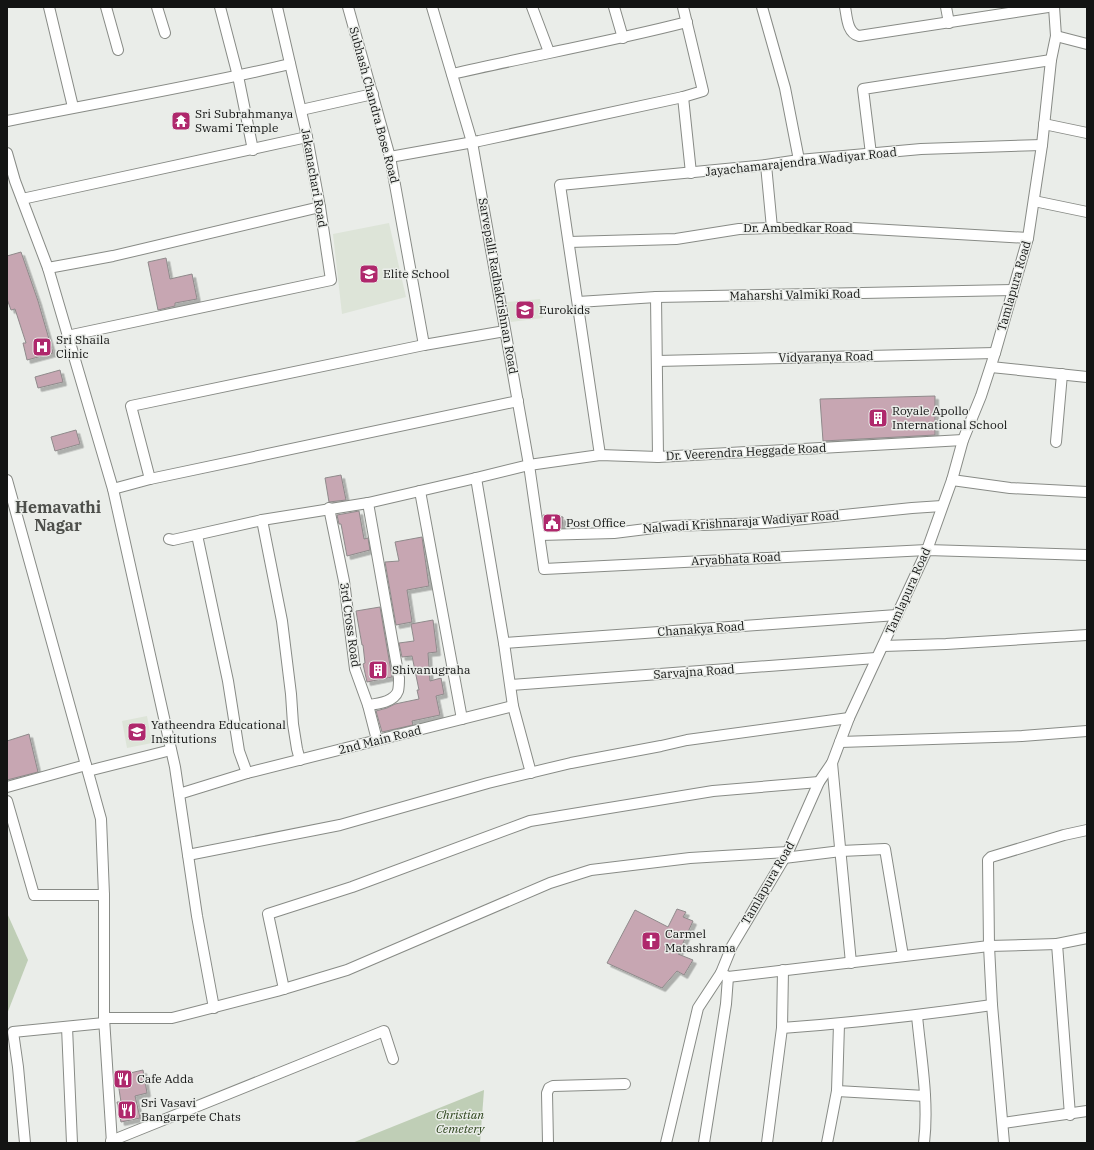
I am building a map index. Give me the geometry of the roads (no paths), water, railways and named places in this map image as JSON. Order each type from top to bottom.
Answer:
[{"type":"street","points":[[49,7],[73,108]]},
{"type":"street","points":[[106,7],[118,50]]},
{"type":"street","points":[[157,7],[165,33]]},
{"type":"street","points":[[220,7],[238,76],[252,150]]},
{"type":"street","name":"Jakanachari Road","points":[[67,336],[330,280],[320,207],[307,137],[277,7]]},
{"type":"street","name":"Subhash Chandra Bose Road","points":[[348,7],[390,157],[424,345]]},
{"type":"street","name":"Sarvepalli Radhakrishnan Road","points":[[432,7],[472,142],[529,465],[544,569]]},
{"type":"street","points":[[532,7],[549,52]]},
{"type":"street","points":[[614,7],[623,38]]},
{"type":"street","points":[[390,157],[472,142],[683,97],[703,91],[683,7]]},
{"type":"street","points":[[762,7],[785,88],[799,160]]},
{"type":"street","points":[[845,7],[850,30],[854,35],[859,36],[949,23],[1020,9],[1048,7]]},
{"type":"street","points":[[946,7],[949,23]]},
{"type":"street","name":"Tamlapura Road","points":[[666,1143],[698,1008],[724,975],[732,946],[786,855],[819,782],[832,763],[849,718],[876,658],[884,646],[927,550],[952,480],[963,440],[991,367],[1028,238],[1042,145],[1051,60],[1056,36],[1054,7]]},
{"type":"street","points":[[452,74],[549,52],[623,38],[687,22]]},
{"type":"street","points":[[1056,36],[1087,44]]},
{"type":"street","points":[[871,154],[863,89],[1051,60]]},
{"type":"street","points":[[7,121],[238,76],[290,64]]},
{"type":"street","points":[[301,110],[373,94]]},
{"type":"street","points":[[683,97],[692,173]]},
{"type":"street","points":[[1044,124],[1087,133]]},
{"type":"street","points":[[22,200],[307,137]]},
{"type":"street","name":"Jayachamarajendra Wadiyar Road","points":[[568,242],[560,185],[921,149],[1042,145]]},
{"type":"street","points":[[7,153],[22,200],[48,268],[113,489],[171,750],[197,916],[214,1008]]},
{"type":"street","points":[[766,165],[772,228]]},
{"type":"street","points":[[1034,201],[1087,212]]},
{"type":"street","points":[[48,268],[113,256],[320,207]]},
{"type":"street","name":"Dr. Ambedkar Road","points":[[568,242],[676,239],[738,229],[772,228],[854,228],[1028,238]]},
{"type":"street","points":[[568,242],[600,455]]},
{"type":"street","name":"Maharshi Valmiki Road","points":[[578,302],[656,297],[1013,290]]},
{"type":"street","points":[[656,297],[658,457]]},
{"type":"street","points":[[150,479],[132,406],[424,345],[505,331]]},
{"type":"street","name":"Vidyaranya Road","points":[[657,361],[995,352]]},
{"type":"street","points":[[991,367],[1087,377]]},
{"type":"street","points":[[1056,442],[1062,374]]},
{"type":"street","points":[[113,489],[150,479],[518,401]]},
{"type":"street","name":"Dr. Veerendra Heggade Road","points":[[169,539],[173,540],[185,536],[197,535],[262,520],[368,502],[529,465],[600,455],[658,457],[963,440]]},
{"type":"street","points":[[476,478],[514,706],[531,773]]},
{"type":"street","points":[[7,480],[101,819],[104,895],[104,1021],[112,1142],[384,1031],[393,1058]]},
{"type":"street","points":[[952,480],[1010,488],[1087,492]]},
{"type":"street","points":[[420,491],[462,719]]},
{"type":"street","points":[[368,502],[399,678],[398,691],[390,700],[368,705]]},
{"type":"street","name":"Nalwadi Krishnaraja Wadiyar Road","points":[[540,535],[614,533],[670,526],[765,523],[942,506]]},
{"type":"street","name":"3rd Cross Road","points":[[329,508],[344,581],[355,669],[368,705],[377,740]]},
{"type":"street","points":[[262,520],[282,621],[293,724],[300,760]]},
{"type":"street","points":[[197,535],[228,681],[239,751],[247,773]]},
{"type":"street","name":"Aryabhata Road","points":[[544,569],[927,550],[1087,555]]},
{"type":"street","name":"Chanakya Road","points":[[504,643],[897,615]]},
{"type":"street","points":[[884,646],[946,644],[1087,635]]},
{"type":"street","name":"Sarvajna Road","points":[[511,685],[876,658]]},
{"type":"street","name":"2nd Main Road","points":[[179,794],[247,773],[514,706]]},
{"type":"street","points":[[188,855],[340,825],[488,783],[571,763],[687,740],[849,718]]},
{"type":"street","points":[[840,742],[1022,736],[1087,731]]},
{"type":"street","points":[[7,787],[171,750]]},
{"type":"street","points":[[832,763],[851,963]]},
{"type":"street","points":[[284,989],[268,914],[352,887],[530,820],[713,791],[819,782]]},
{"type":"street","points":[[7,801],[34,895],[104,895]]},
{"type":"street","points":[[1004,1143],[992,1005],[989,946],[988,860],[991,857],[1064,835],[1086,832]]},
{"type":"street","points":[[24,1143],[18,1067],[10,1032],[67,1027],[104,1021],[172,1018],[284,989],[347,970],[550,883],[592,870],[690,858],[786,855],[885,849],[903,956]]},
{"type":"street","points":[[704,1143],[726,1004],[724,975],[851,963],[989,946],[1057,944],[1087,938]]},
{"type":"street","points":[[1057,944],[1070,1115]]},
{"type":"street","points":[[767,1143],[782,1028],[783,970]]},
{"type":"street","points":[[782,1028],[917,1016],[992,1005]]},
{"type":"street","points":[[917,1016],[925,1096],[926,1127],[924,1143]]},
{"type":"street","points":[[827,1143],[837,1091],[839,1024]]},
{"type":"street","points":[[67,1027],[72,1143]]},
{"type":"street","points":[[548,1143],[547,1093],[549,1088],[553,1086],[625,1084]]},
{"type":"street","points":[[837,1091],[925,1096]]},
{"type":"street","points":[[1003,1123],[1087,1112]]},
{"type":"place","name":"Sri Subrahmanya Swami Temple","points":[[181,121]]},
{"type":"place","name":"Elite School","points":[[369,274]]},
{"type":"place","name":"Eurokids","points":[[525,310]]},
{"type":"place","name":"Sri Shaila Clinic","points":[[42,347]]},
{"type":"place","name":"Royale Apollo International School","points":[[878,418]]},
{"type":"place","name":"Post Office","points":[[552,523]]},
{"type":"place","name":"Shivanugraha","points":[[378,670]]},
{"type":"place","name":"Yatheendra Educational Institutions","points":[[137,732]]},
{"type":"place","name":"Carmel Matashrama","points":[[651,941]]},
{"type":"place","name":"Cafe Adda","points":[[123,1079]]},
{"type":"place","name":"Sri Vasavi Bangarpete Chats","points":[[127,1110]]},
{"type":"district","name":"Hemavathi Nagar","points":[[58,516]]},
{"type":"park label","name":"Christian Cemetery","points":[[460,1122]]}]
